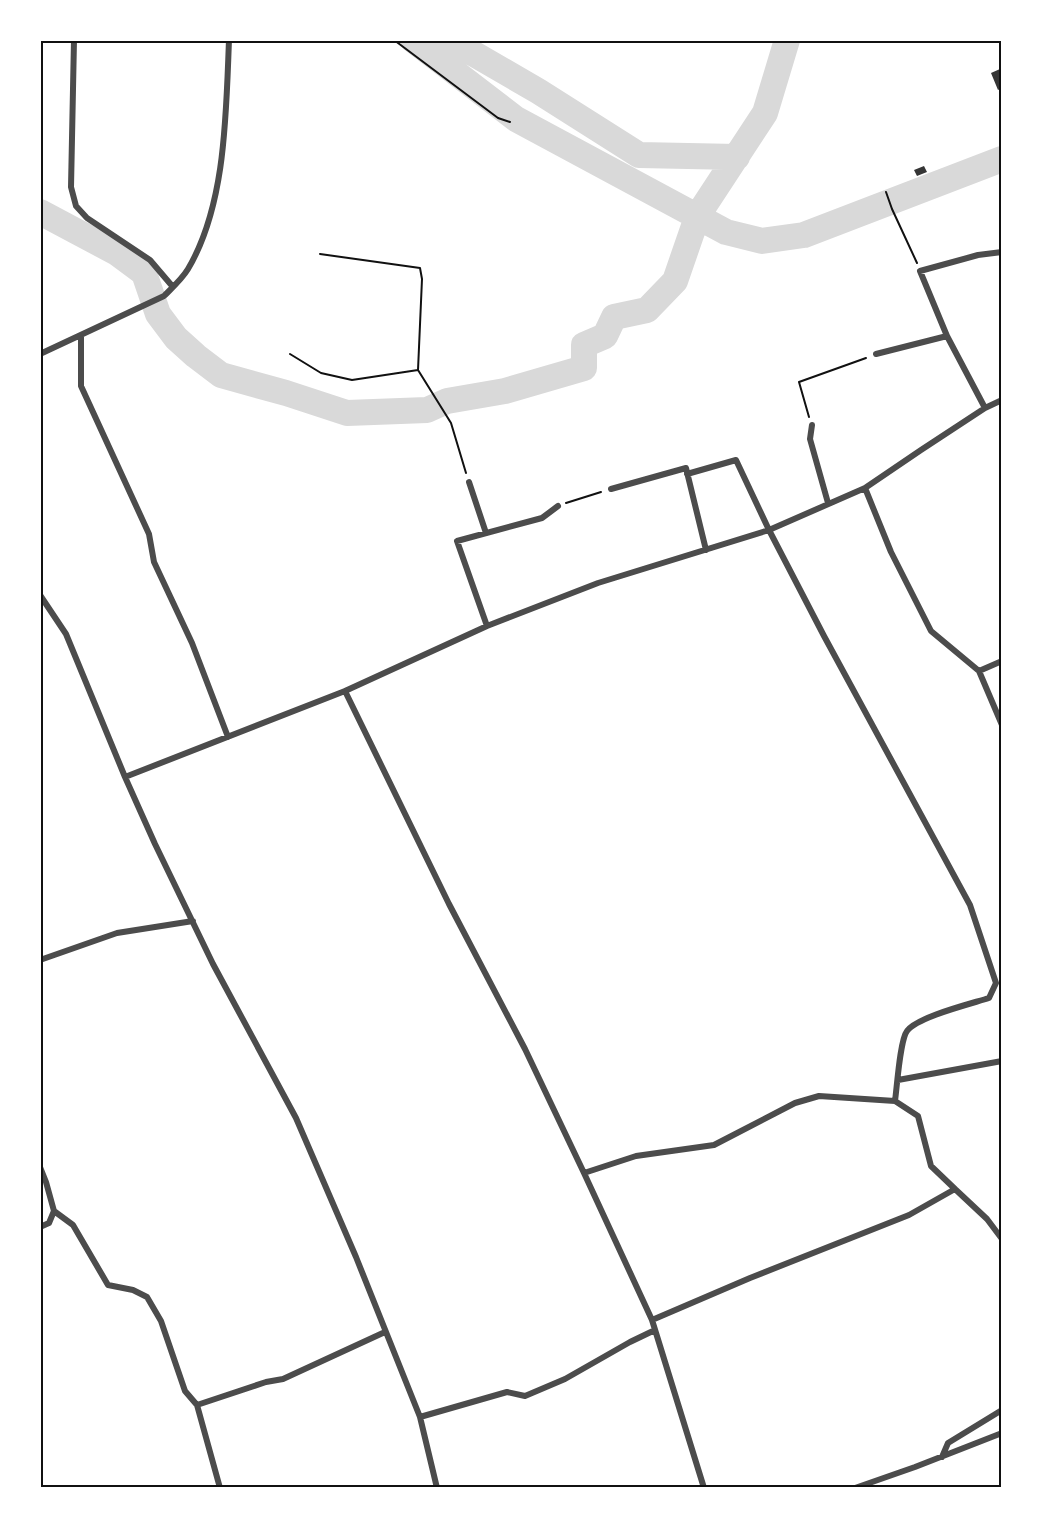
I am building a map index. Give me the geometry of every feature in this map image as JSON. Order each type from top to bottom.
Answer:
[{"type":"street","points":[[74,40],[71,187],[76,206],[87,218],[150,260],[173,287]]},
{"type":"street","points":[[40,354],[164,296],[188,269],[207,229],[217,182],[224,132],[229,40]]},
{"type":"street","points":[[985,408],[946,336],[920,271],[978,255],[1002,252]]},
{"type":"street","points":[[81,334],[81,386],[149,534],[154,562],[192,643],[228,737]]},
{"type":"street","points":[[876,354],[946,336]]},
{"type":"street","points":[[125,777],[345,691],[487,626],[598,583],[769,530],[866,488],[985,408],[1002,400]]},
{"type":"street","points":[[812,425],[810,439],[828,503]]},
{"type":"street","points":[[687,474],[736,460],[824,636],[970,905],[996,983],[989,998],[923,1019],[906,1031],[895,1101]]},
{"type":"street","points":[[611,489],[686,468],[706,550]]},
{"type":"street","points":[[469,482],[486,533]]},
{"type":"street","points":[[866,488],[891,552],[931,631],[979,671],[1002,725]]},
{"type":"street","points":[[487,626],[457,541],[542,518],[558,506]]},
{"type":"street","points":[[41,598],[66,634],[125,777],[213,964],[296,1118],[356,1257],[420,1417],[437,1488]]},
{"type":"street","points":[[979,671],[1002,661]]},
{"type":"street","points":[[345,691],[449,904],[525,1049],[652,1320],[704,1488]]},
{"type":"street","points":[[40,960],[117,933],[193,921]]},
{"type":"street","points":[[898,1080],[1002,1061]]},
{"type":"street","points":[[584,1173],[636,1156],[714,1146],[795,1102],[819,1096],[895,1101],[918,1116],[931,1166],[987,1219],[1002,1239]]},
{"type":"street","points":[[40,1167],[54,1212],[49,1223],[40,1227]]},
{"type":"street","points":[[652,1320],[750,1278],[909,1215],[955,1189]]},
{"type":"street","points":[[54,1212],[73,1225],[108,1286],[133,1290],[147,1298],[161,1321],[185,1391],[197,1405],[220,1488]]},
{"type":"street","points":[[420,1417],[507,1392],[525,1396],[565,1379],[655,1330]]},
{"type":"street","points":[[197,1405],[266,1382],[283,1379],[385,1332]]},
{"type":"street","points":[[942,1457],[948,1443],[1002,1410]]},
{"type":"street","points":[[855,1488],[1002,1433]]},
{"type":"path","points":[[394,40],[498,118],[510,122]]},
{"type":"path","points":[[887,192],[892,209],[920,271]]},
{"type":"path","points":[[320,254],[420,268],[423,279],[418,370],[451,423],[469,482]]},
{"type":"path","points":[[290,354],[321,373],[352,380],[418,370]]},
{"type":"path","points":[[812,425],[799,381],[876,354]]},
{"type":"path","points":[[558,506],[611,489]]},
{"type":"shaded area","points":[[783,41],[791,41],[768,116],[762,113]]},
{"type":"building","points":[[1000,69],[1002,88],[998,90],[991,73]]},
{"type":"building","points":[[924,166],[927,172],[917,176],[914,170]]},
{"type":"waterway","points":[[413,40],[516,119],[726,232],[762,241],[804,235],[1002,159]]},
{"type":"waterway","points":[[450,40],[538,91],[639,155],[737,157]]},
{"type":"waterway","points":[[702,209],[765,113],[787,40]]},
{"type":"waterway","points":[[40,212],[117,253],[144,273],[158,314],[176,338],[221,375],[347,413],[427,410],[447,401],[505,391],[584,368],[584,345],[605,336],[614,317],[647,310],[675,281],[694,226]]}]
